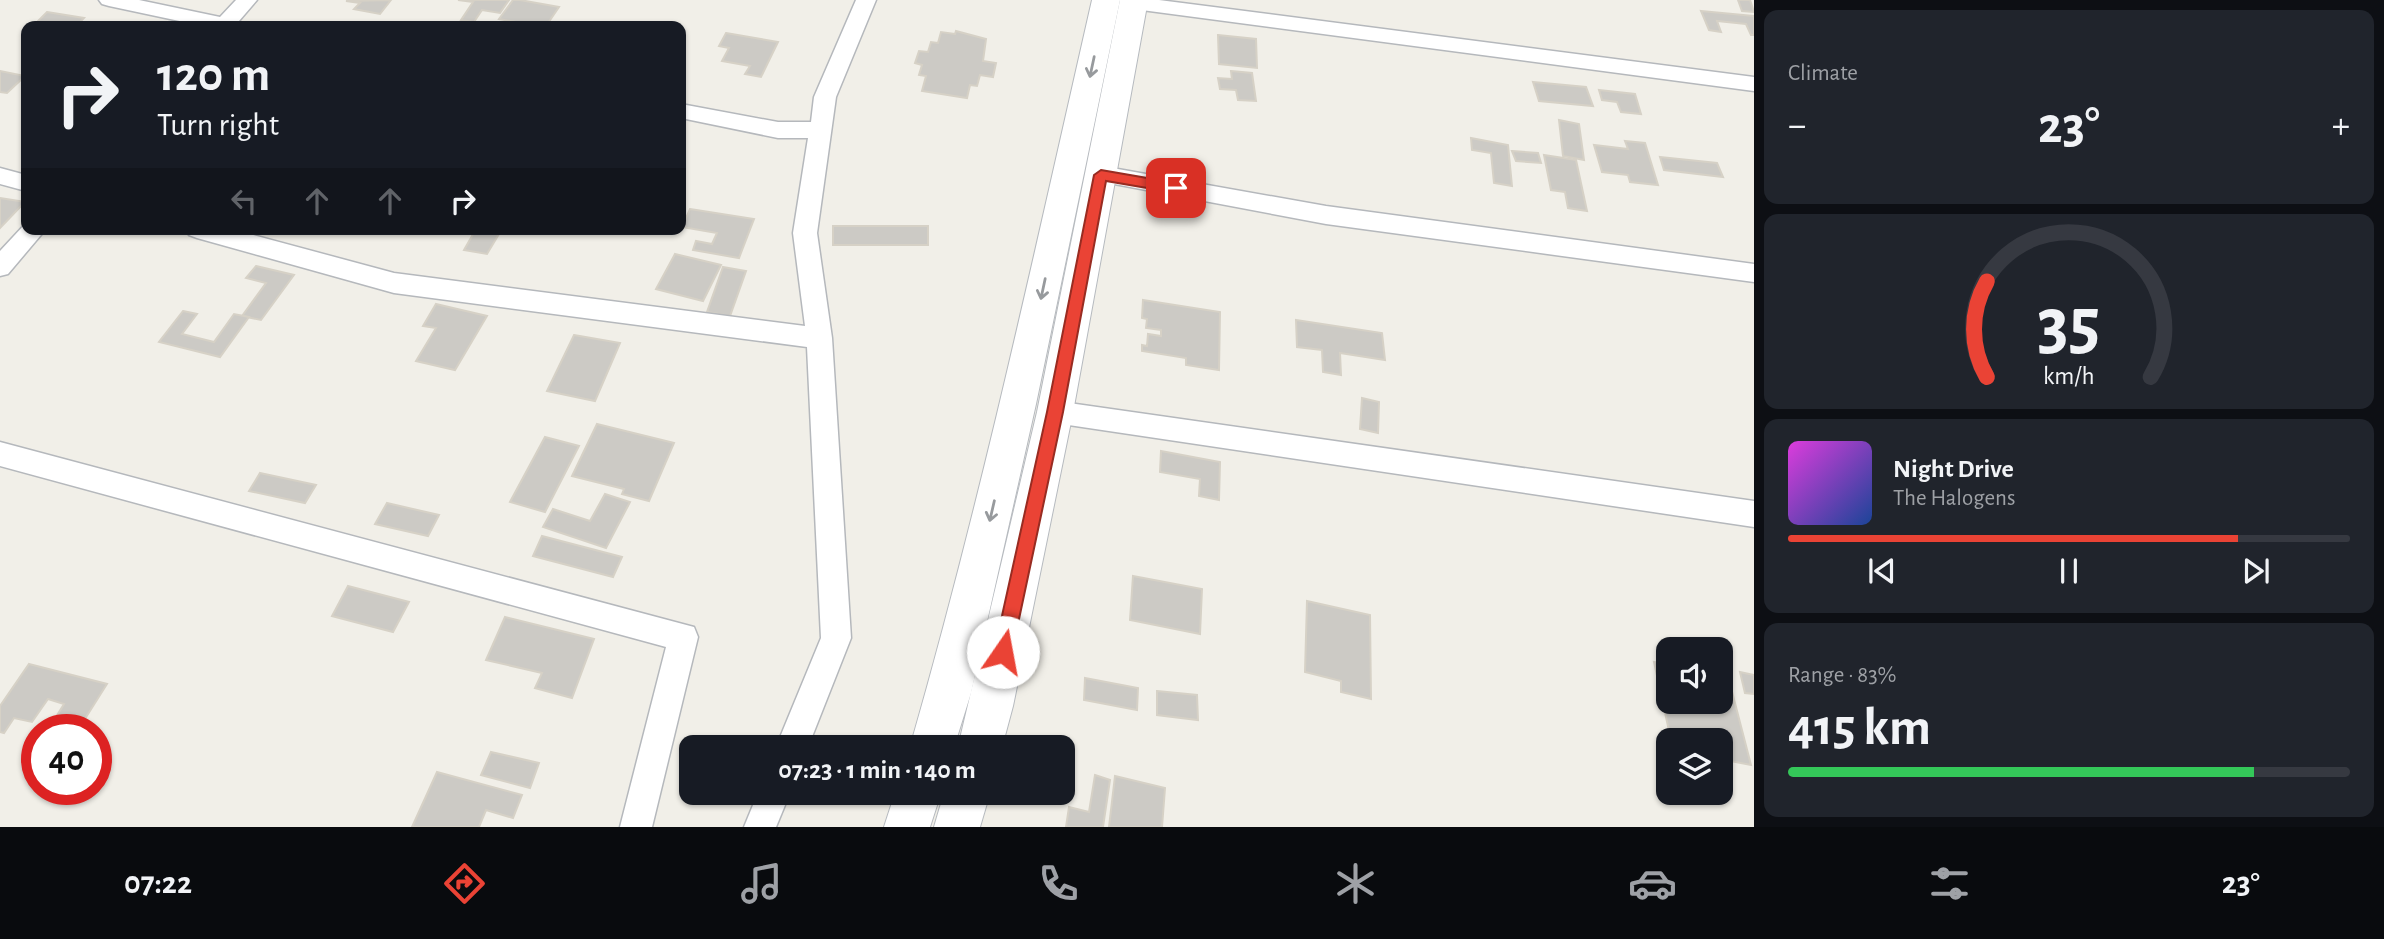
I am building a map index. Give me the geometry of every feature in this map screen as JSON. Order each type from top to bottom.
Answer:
[{"type":"street","points":[[109,0],[204,21]]},
{"type":"street","points":[[231,21],[247,0]]},
{"type":"street","points":[[797,735],[836,638],[819,338],[805,233],[825,97],[866,0]]},
{"type":"street","points":[[1125,1],[1754,84]]},
{"type":"street","points":[[983,735],[1055,412],[1101,174],[1125,1]]},
{"type":"street","points":[[936,735],[949,693],[1018,404],[1125,1]]},
{"type":"street","points":[[686,112],[778,130],[820,130]]},
{"type":"street","points":[[1101,174],[1325,215],[1754,273]]},
{"type":"street","points":[[0,176],[21,182]]},
{"type":"street","points":[[0,267],[29,235]]},
{"type":"street","points":[[219,235],[394,283],[819,338]]},
{"type":"street","points":[[1055,412],[1754,514]]},
{"type":"street","points":[[0,454],[683,636],[636,827]]},
{"type":"street","points":[[760,827],[769,805]]},
{"type":"street","points":[[908,827],[914,805]]},
{"type":"street","points":[[957,827],[963,805]]},
{"type":"building","points":[[391,0],[380,14],[354,9],[360,3],[346,1]]},
{"type":"building","points":[[458,0],[509,0],[500,13],[482,10],[475,21],[461,20],[473,2]]},
{"type":"building","points":[[513,0],[559,7],[549,21],[499,19]]},
{"type":"building","points":[[1738,0],[1750,0],[1754,12],[1742,11]]},
{"type":"building","points":[[1701,11],[1754,16],[1754,35],[1751,35],[1746,24],[1717,21],[1721,32],[1709,30]]},
{"type":"building","points":[[47,12],[84,18],[81,21],[38,21]]},
{"type":"building","points":[[956,31],[986,39],[983,61],[996,63],[993,77],[980,75],[977,86],[970,85],[967,98],[922,91],[926,76],[919,75],[922,65],[915,63],[919,51],[928,52],[931,42],[938,43],[941,32],[955,34]]},
{"type":"building","points":[[726,33],[778,42],[761,77],[745,74],[750,66],[722,61],[729,48],[719,46]]},
{"type":"building","points":[[1218,35],[1256,39],[1257,68],[1219,64]]},
{"type":"building","points":[[0,71],[21,75],[21,80],[7,93],[0,92]]},
{"type":"building","points":[[1231,71],[1252,73],[1256,101],[1238,100],[1236,90],[1220,89],[1218,78],[1232,79]]},
{"type":"building","points":[[1533,82],[1586,87],[1593,106],[1539,101]]},
{"type":"building","points":[[1599,90],[1635,94],[1641,114],[1621,112],[1617,102],[1602,100]]},
{"type":"building","points":[[1559,120],[1579,124],[1584,160],[1563,156]]},
{"type":"building","points":[[1471,138],[1508,145],[1512,186],[1494,183],[1491,153],[1472,150]]},
{"type":"building","points":[[1625,141],[1645,143],[1658,185],[1630,182],[1628,175],[1602,172],[1594,145],[1628,149]]},
{"type":"building","points":[[1512,151],[1538,153],[1541,163],[1516,161]]},
{"type":"building","points":[[1544,155],[1576,160],[1587,211],[1568,208],[1565,192],[1551,190]]},
{"type":"building","points":[[1660,157],[1717,163],[1723,177],[1664,170]]},
{"type":"building","points":[[0,198],[21,201],[21,206],[0,228]]},
{"type":"building","points":[[690,209],[754,219],[739,258],[693,250],[696,241],[712,244],[717,233],[686,228]]},
{"type":"building","points":[[833,226],[928,226],[928,245],[833,245]]},
{"type":"building","points":[[473,235],[498,235],[487,254],[464,250]]},
{"type":"building","points":[[675,254],[721,265],[703,301],[656,289]]},
{"type":"building","points":[[256,266],[294,275],[261,320],[242,316],[266,283],[246,278]]},
{"type":"building","points":[[723,267],[746,271],[730,316],[707,312]]},
{"type":"building","points":[[1143,300],[1220,312],[1219,370],[1186,365],[1186,358],[1142,351],[1142,345],[1147,346],[1148,334],[1161,336],[1161,330],[1146,328],[1147,319],[1142,318]]},
{"type":"building","points":[[436,304],[487,316],[455,370],[416,361],[436,328],[423,326]]},
{"type":"building","points":[[183,311],[197,314],[182,334],[214,342],[234,314],[249,317],[220,357],[159,342]]},
{"type":"building","points":[[1296,320],[1382,333],[1385,360],[1340,353],[1341,375],[1323,372],[1322,350],[1297,347]]},
{"type":"building","points":[[574,335],[620,343],[595,401],[547,391]]},
{"type":"building","points":[[1362,398],[1379,402],[1378,433],[1360,429]]},
{"type":"building","points":[[597,424],[674,443],[649,501],[622,494],[624,489],[572,476]]},
{"type":"building","points":[[545,437],[579,446],[545,512],[510,502]]},
{"type":"building","points":[[1161,451],[1220,462],[1219,500],[1199,496],[1200,479],[1160,472]]},
{"type":"building","points":[[260,473],[316,485],[305,503],[249,491]]},
{"type":"building","points":[[605,494],[630,502],[606,548],[543,527],[553,509],[590,521]]},
{"type":"building","points":[[387,503],[439,515],[428,536],[375,524]]},
{"type":"building","points":[[542,536],[622,557],[613,577],[533,556]]},
{"type":"building","points":[[1133,576],[1202,589],[1200,634],[1130,620]]},
{"type":"building","points":[[348,586],[409,602],[393,632],[332,616]]},
{"type":"building","points":[[1307,601],[1370,615],[1371,699],[1341,692],[1341,681],[1305,672]]},
{"type":"building","points":[[505,617],[594,639],[572,698],[535,688],[542,673],[486,660]]},
{"type":"building","points":[[29,664],[107,684],[88,714],[58,714],[64,704],[48,699],[38,714],[21,714],[21,720],[14,718],[4,733],[0,732],[0,706]]},
{"type":"building","points":[[1740,672],[1754,675],[1754,694],[1745,693]]},
{"type":"building","points":[[1085,678],[1138,688],[1137,710],[1084,700]]},
{"type":"building","points":[[1157,691],[1197,695],[1198,720],[1157,715]]},
{"type":"building","points":[[1733,695],[1751,765],[1733,762],[1733,728],[1668,728],[1665,714],[1733,714]]},
{"type":"building","points":[[491,752],[539,763],[530,788],[481,775]]},
{"type":"building","points":[[437,772],[522,795],[513,818],[486,810],[479,827],[412,827]]},
{"type":"building","points":[[1095,775],[1110,780],[1103,827],[1066,827],[1069,807],[1089,812]]},
{"type":"building","points":[[1115,776],[1165,788],[1162,827],[1109,827]]},
{"type":"route","points":[[1003,652],[1055,412],[1101,174],[1176,188]]}]
